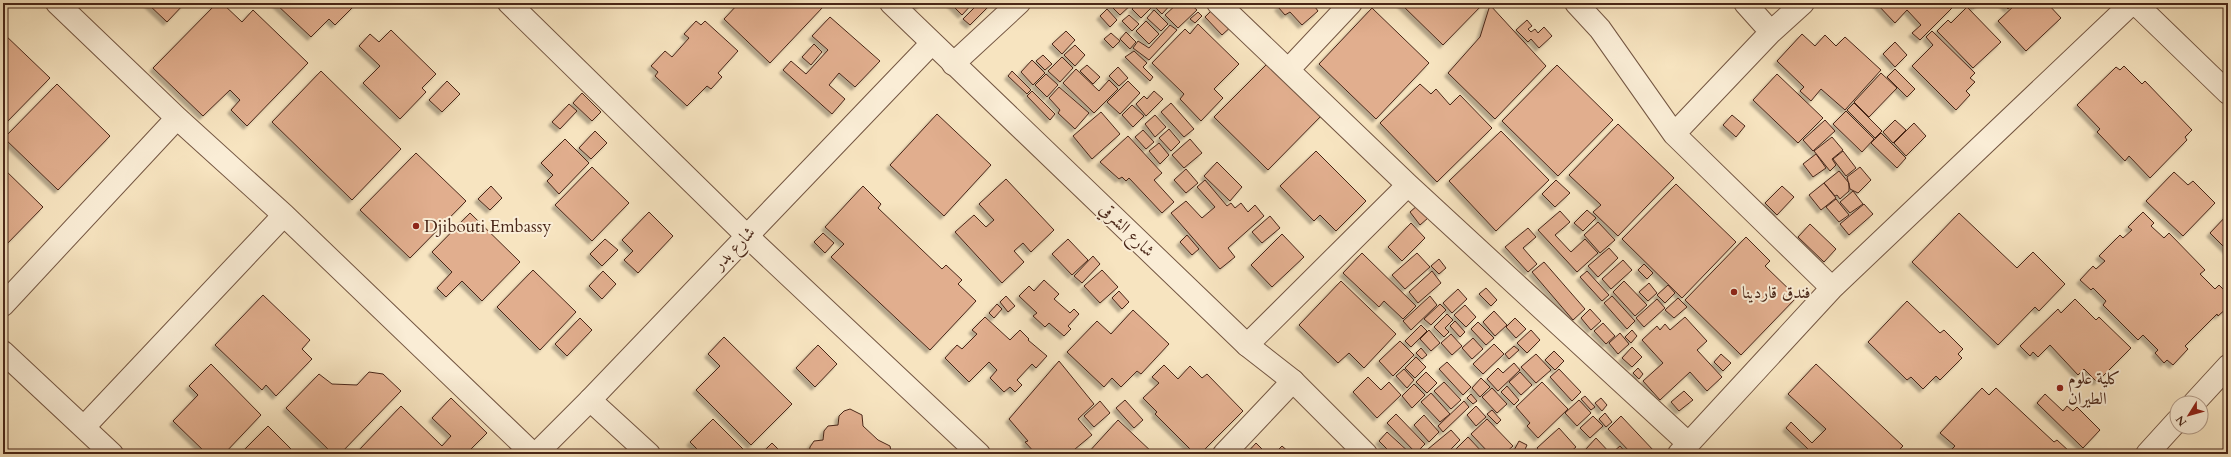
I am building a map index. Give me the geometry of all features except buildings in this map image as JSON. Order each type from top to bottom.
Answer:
[{"type":"street","points":[[57,3],[177,118],[284,215],[534,454]]},
{"type":"street","points":[[509,3],[746,235],[979,454]]},
{"type":"street","name":"شارع الشرقي","points":[[891,3],[1248,345],[1292,381],[1366,454]]},
{"type":"street","points":[[953,64],[1018,3]]},
{"type":"street","points":[[1218,3],[1684,449],[1832,288],[2133,3],[2228,93]]},
{"type":"street","points":[[1288,70],[1351,3]]},
{"type":"street","points":[[1576,3],[1600,29],[1674,134],[1832,288]]},
{"type":"street","points":[[1745,3],[1771,32]]},
{"type":"street","points":[[1674,134],[1771,32],[1803,3]]},
{"type":"street","name":"شارع بدر","points":[[534,454],[590,400],[746,235],[932,43]]},
{"type":"street","points":[[3,305],[177,118]]},
{"type":"street","points":[[1248,345],[1408,185]]},
{"type":"street","points":[[84,427],[284,215]]},
{"type":"street","points":[[3,352],[112,454]]},
{"type":"street","points":[[2203,395],[2225,376]]},
{"type":"street","points":[[1224,454],[1292,381]]},
{"type":"street","points":[[590,400],[649,454]]},
{"type":"street","points":[[2147,454],[2169,430]]},
{"type":"place","name":"Djibouti Embassy","points":[[416,226]]},
{"type":"place","name":"فندق قاردينا","points":[[1734,292]]},
{"type":"place","name":"كلية علوم الطيران","points":[[2060,388]]}]
